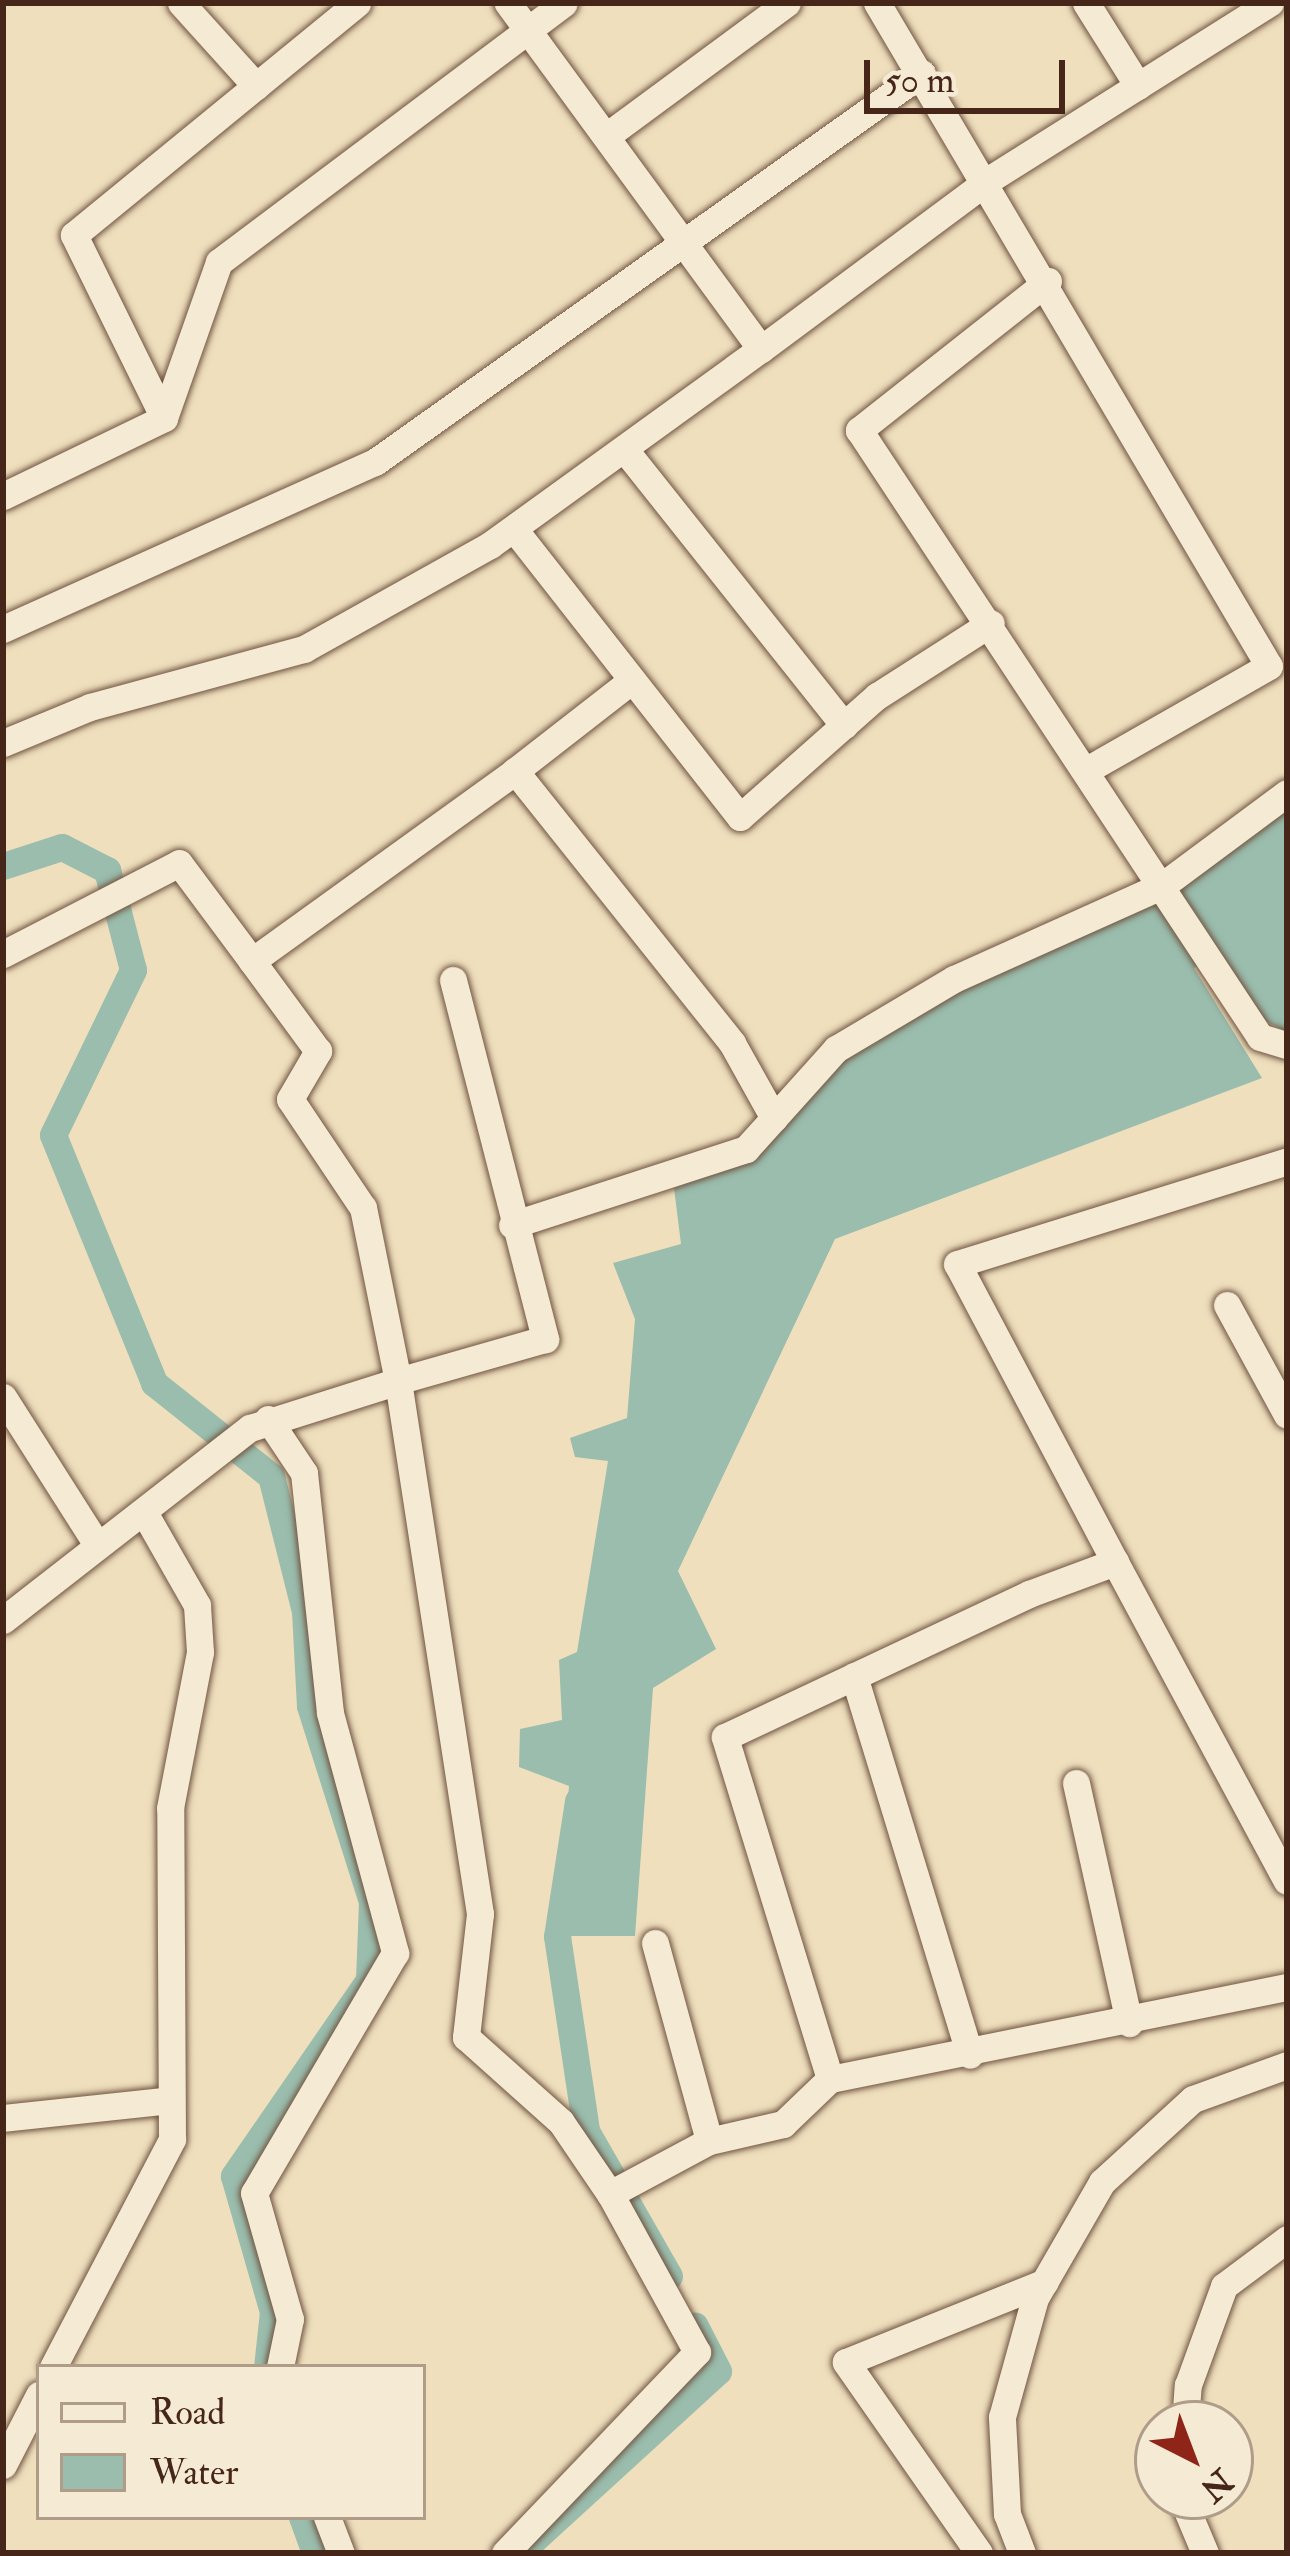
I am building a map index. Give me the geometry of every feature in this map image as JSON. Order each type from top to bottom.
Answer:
[{"type":"street","points":[[181,3],[256,86]]},
{"type":"street","points":[[164,418],[74,236],[356,3]]},
{"type":"street","points":[[508,3],[609,134],[761,349]]},
{"type":"street","points":[[3,496],[164,418],[219,262],[564,3]]},
{"type":"street","points":[[609,134],[787,3]]},
{"type":"street","points":[[877,3],[990,179],[1278,675],[1090,768]]},
{"type":"street","points":[[1086,3],[1138,86]]},
{"type":"street","points":[[3,742],[304,649],[514,529],[990,179],[1267,4]]},
{"type":"street","points":[[3,629],[375,462],[689,244],[922,73]]},
{"type":"street","points":[[1048,281],[859,430],[1090,768],[1166,890],[1274,1041]]},
{"type":"street","points":[[625,450],[844,725]]},
{"type":"street","points":[[514,529],[740,817],[844,725],[992,622]]},
{"type":"street","points":[[252,961],[632,680]]},
{"type":"street","points":[[515,770],[732,1043],[773,1118]]},
{"type":"street","points":[[512,1226],[746,1149],[836,1049],[875,1025],[1166,890],[1287,793]]},
{"type":"street","points":[[3,954],[94,898],[135,889],[179,863],[318,1051],[290,1099],[363,1208],[398,1381],[480,1915],[466,2037],[561,2122],[618,2190],[697,2352],[505,2553]]},
{"type":"street","points":[[3,1620],[94,1540],[145,1514],[259,1423],[544,1339],[453,980]]},
{"type":"street","points":[[1287,1161],[957,1264],[1287,1881]]},
{"type":"street","points":[[1227,1305],[1287,1415]]},
{"type":"street","points":[[3,1397],[94,1540]]},
{"type":"street","points":[[259,1423],[304,1473],[330,1713],[395,1953],[254,2193],[290,2319],[281,2364]]},
{"type":"street","points":[[55,2364],[172,2139],[170,1808],[200,1652],[197,1605],[145,1514]]},
{"type":"street","points":[[830,2079],[725,1736],[1115,1562]]},
{"type":"street","points":[[854,1676],[970,2055]]},
{"type":"street","points":[[1076,1783],[1129,2023]]},
{"type":"street","points":[[655,1943],[709,2140]]},
{"type":"street","points":[[618,2190],[709,2140],[783,2124],[830,2079],[1129,2023],[1287,1987]]},
{"type":"street","points":[[1022,2553],[1006,2513],[1002,2416],[1045,2282],[1102,2182],[1193,2099],[1287,2065]]},
{"type":"street","points":[[3,2118],[171,2100]]},
{"type":"street","points":[[1187,2400],[1188,2384],[1224,2286],[1287,2239]]},
{"type":"street","points":[[979,2553],[846,2362],[1045,2282]]},
{"type":"street","points":[[3,2465],[36,2401]]},
{"type":"street","points":[[328,2520],[341,2553]]},
{"type":"street","points":[[1191,2520],[1204,2553]]},
{"type":"water","points":[[1287,800],[1287,1032],[1256,1016],[1213,956],[1194,968],[1262,1078],[835,1239],[678,1571],[716,1649],[653,1688],[635,1936],[557,1936],[569,1786],[519,1767],[520,1729],[562,1720],[559,1660],[577,1652],[608,1461],[575,1457],[570,1438],[627,1418],[635,1319],[613,1263],[681,1244],[674,1188],[753,1159],[839,1053],[966,981],[1154,900],[1181,900],[1183,874]]},
{"type":"waterway","points":[[3,866],[62,847],[107,870],[133,970],[53,1135],[154,1383],[271,1476],[305,1611],[310,1706],[372,1902],[369,1980],[234,2176],[273,2312],[267,2364]]},
{"type":"waterway","points":[[578,1801],[557,1936],[586,2131],[669,2276]]},
{"type":"waterway","points":[[531,2542],[718,2371],[695,2326]]},
{"type":"waterway","points":[[303,2520],[315,2553]]}]
